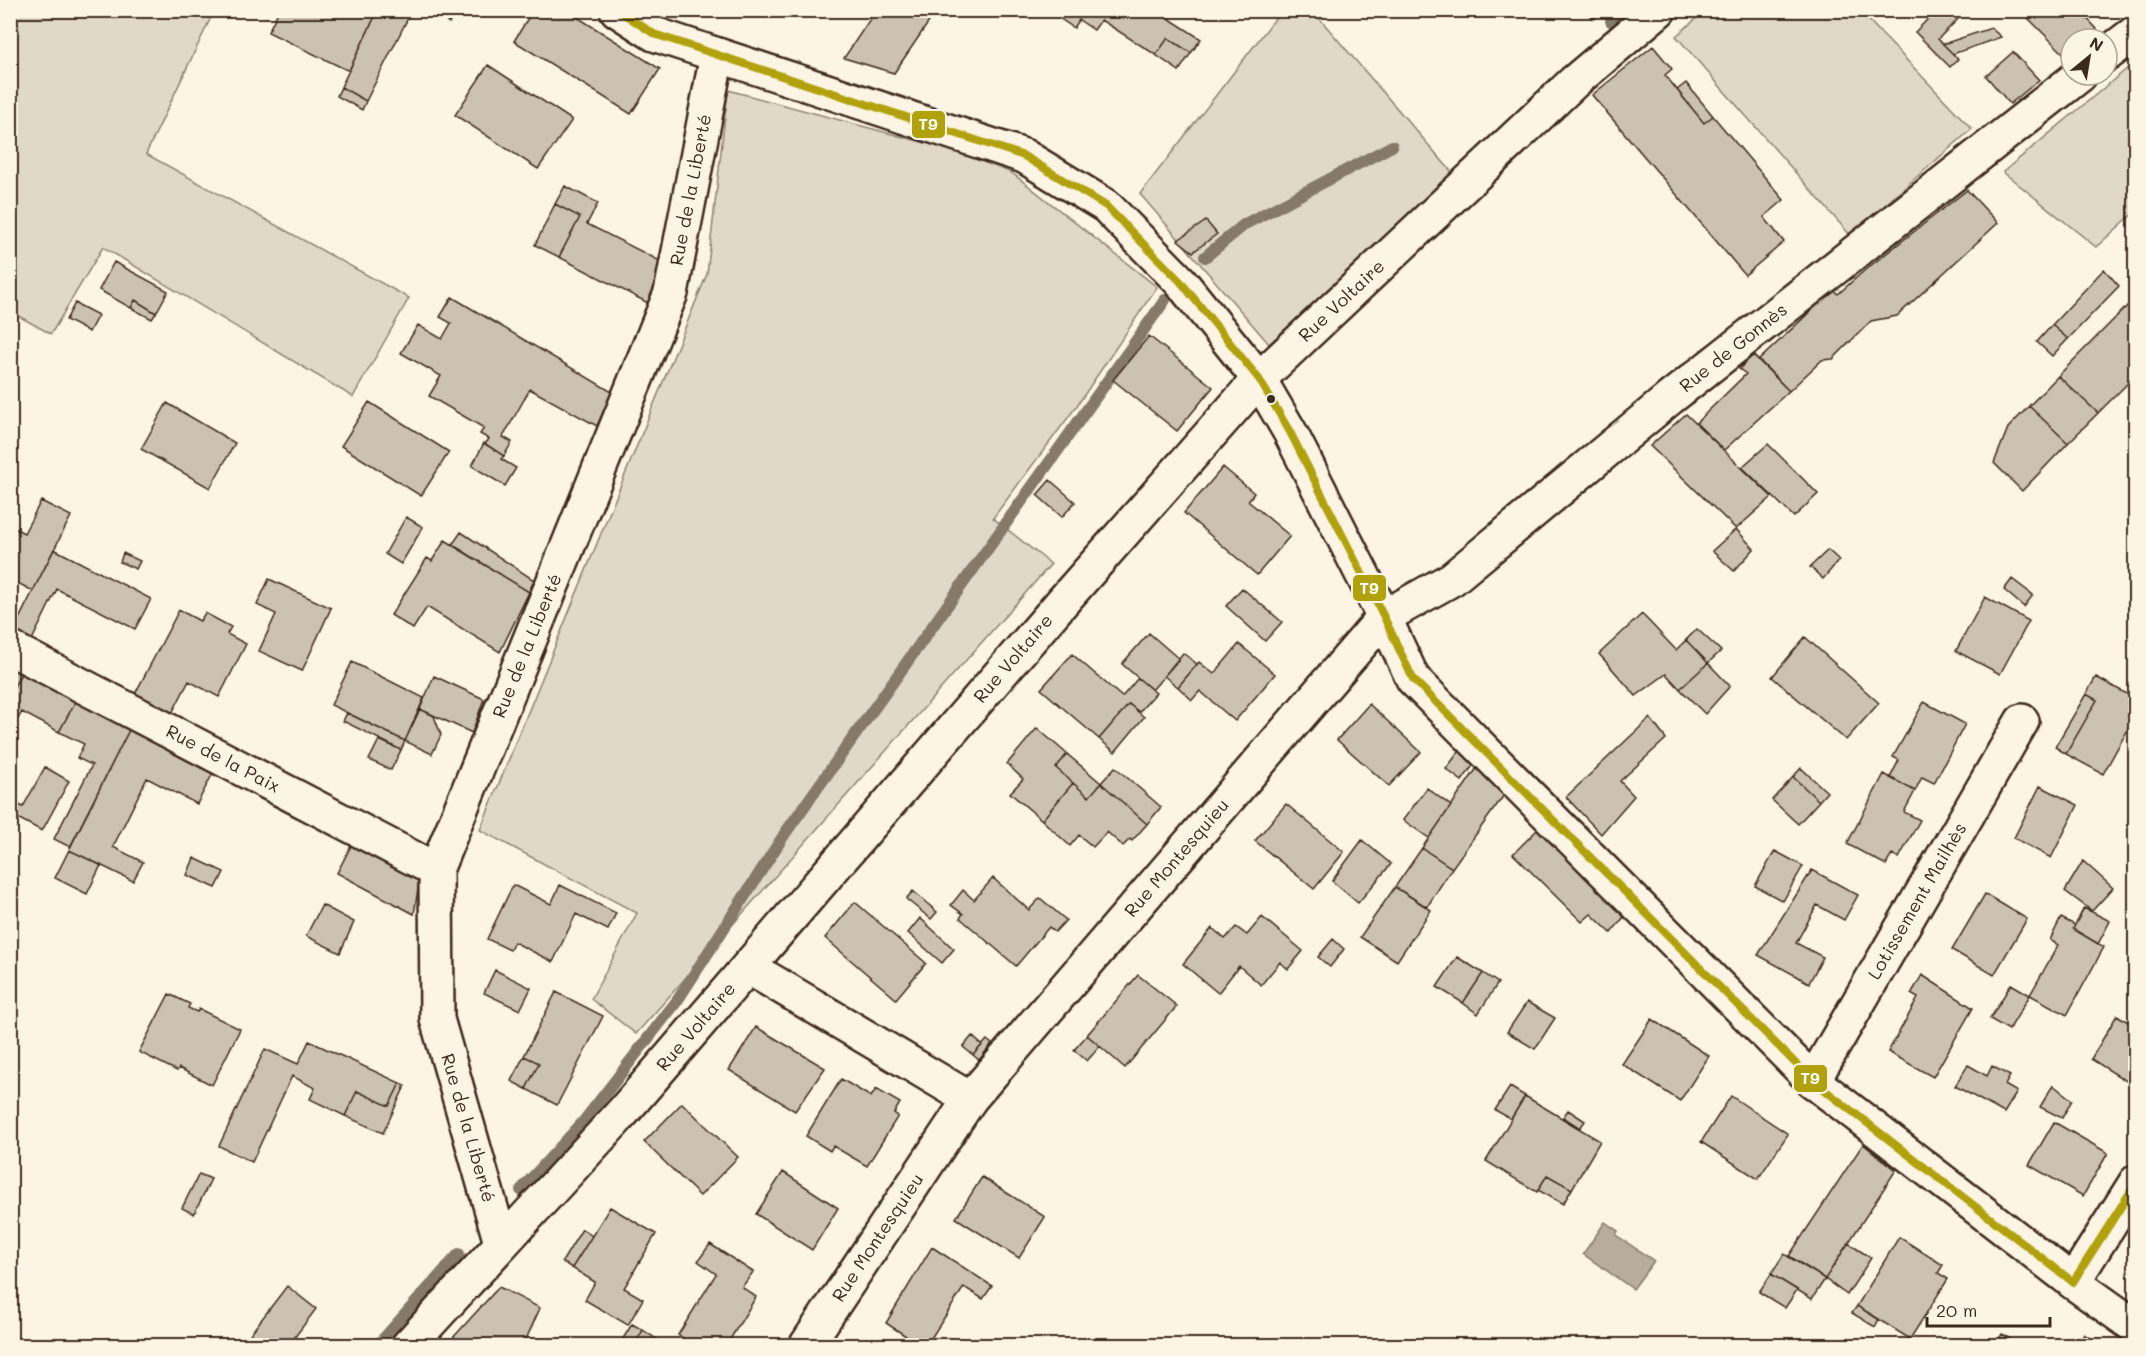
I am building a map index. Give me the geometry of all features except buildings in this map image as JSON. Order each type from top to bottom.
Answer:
[{"type":"street","points":[[617,10],[654,34],[1024,156],[1106,206],[1180,281],[1258,379],[1290,432],[1413,679],[1812,1081],[2136,1328]]},
{"type":"street","name":"Rue Voltaire","points":[[408,1346],[622,1113],[1063,601],[1258,379],[1574,82],[1659,10]]},
{"type":"street","points":[[2119,45],[2136,32]]},
{"type":"street","name":"Rue de la Liberté","points":[[501,1243],[437,1019],[436,870],[671,293],[717,55]]},
{"type":"street","name":"Rue de Gonnès","points":[[1384,617],[1452,579],[1670,398],[2065,87]]},
{"type":"street","name":"Rue Montesquieu","points":[[806,1346],[970,1099],[1384,617]]},
{"type":"street","name":"Rue de la Paix","points":[[10,648],[436,870]]},
{"type":"street","name":"Lotissement Mailhès","points":[[1812,1081],[2022,721]]},
{"type":"street","points":[[748,967],[970,1099]]},
{"type":"street","points":[[2073,1282],[2136,1182]]},
{"type":"shaded area","points":[[10,11],[214,11],[146,154],[409,298],[353,397],[103,247],[51,334],[11,312]]},
{"type":"shaded area","points":[[1281,11],[1313,11],[1457,178],[1269,344],[1140,194]]},
{"type":"shaded area","points":[[1705,11],[1860,11],[1972,129],[1850,235],[1676,36]]},
{"type":"shaded area","points":[[2135,62],[2135,212],[2096,247],[2003,172],[2105,87],[2119,87],[2119,75]]},
{"type":"shaded area","points":[[728,90],[955,151],[1012,173],[1157,287],[1076,407],[993,518],[1051,564],[636,1034],[591,999],[637,913],[480,830],[707,274]]},
{"type":"shaded area","points":[[1605,1222],[1618,1231],[1616,1235],[1654,1261],[1633,1289],[1583,1254]]},
{"type":"waterway","points":[[1611,21],[1624,10]]},
{"type":"waterway","points":[[1205,257],[1245,224],[1392,146]]},
{"type":"waterway","points":[[521,1190],[584,1121],[677,1001],[786,832],[1165,300]]},
{"type":"waterway","points":[[377,1346],[459,1254]]},
{"type":"transit line","name":"T9","points":[[618,10],[654,34],[1024,156],[1106,206],[1180,281],[1259,379],[1290,432],[1413,679],[1813,1081],[2073,1282]]},
{"type":"transit line","name":"T9","points":[[2073,1282],[2136,1183]]}]
